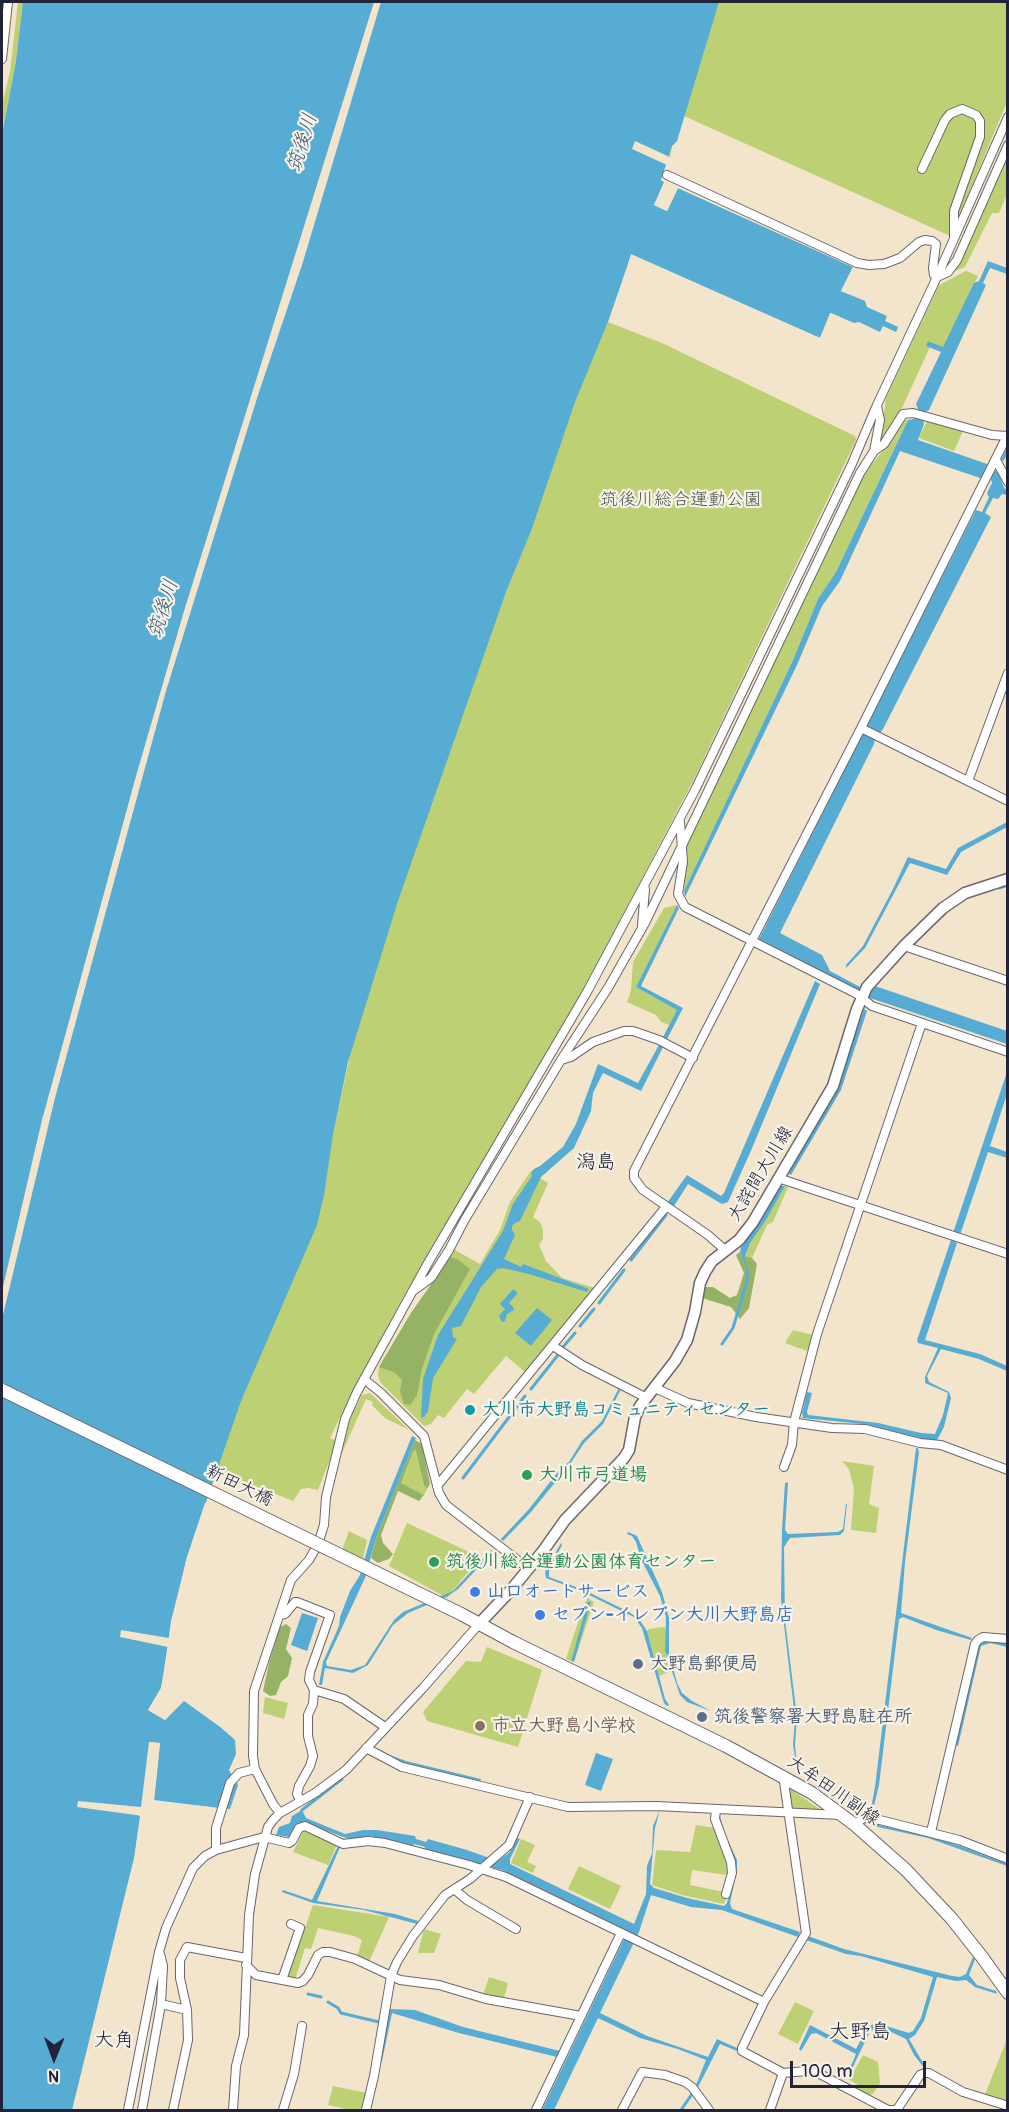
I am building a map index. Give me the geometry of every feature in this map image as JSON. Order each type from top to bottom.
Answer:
[{"type":"main road","name":"大詫間大川線","points":[[479,1624],[528,1569],[564,1520],[624,1458],[631,1440],[635,1417],[645,1397],[655,1388],[687,1340],[694,1321],[700,1283],[705,1272],[712,1261],[739,1240],[753,1222],[833,1086],[861,998],[867,987],[904,946],[943,909],[965,893],[1008,879]]},
{"type":"main road","name":"新田大橋","points":[[2,1390],[461,1614]]},
{"type":"main road","name":"大牟田川副線","points":[[461,1614],[783,1775],[812,1793],[855,1825],[906,1870],[952,1920],[1008,1993]]},
{"type":"street","points":[[2,59],[8,2]]},
{"type":"street","points":[[922,169],[950,114],[962,109],[976,115],[980,121],[980,137],[954,211],[954,239]]},
{"type":"street","points":[[280,1813],[255,1769],[253,1756],[254,1691],[291,1580],[309,1560],[318,1544],[324,1525],[326,1497],[345,1419],[364,1379],[412,1292],[588,992],[646,886],[851,466],[1008,117]]},
{"type":"street","points":[[937,278],[948,272],[957,260],[1008,145]]},
{"type":"street","points":[[667,175],[857,263],[884,264],[900,258],[918,242],[932,241],[936,244],[933,268],[937,278]]},
{"type":"street","points":[[412,1292],[431,1278],[449,1250],[464,1221],[642,929],[861,473],[874,451],[880,420],[877,405]]},
{"type":"street","points":[[724,1250],[708,1235],[665,1208],[643,1190],[634,1178],[634,1171],[861,728],[1007,436],[992,435],[913,413],[903,414],[884,444],[874,451]]},
{"type":"street","points":[[995,463],[1008,482]]},
{"type":"street","points":[[968,781],[1008,673]]},
{"type":"street","points":[[861,728],[1008,801]]},
{"type":"street","points":[[680,819],[683,842],[678,894],[685,907],[861,998],[872,1006],[1008,1052]]},
{"type":"street","points":[[642,929],[646,886]]},
{"type":"street","points":[[904,946],[1008,981]]},
{"type":"street","points":[[784,1467],[792,1444],[794,1422],[817,1334],[922,1023]]},
{"type":"street","points":[[561,1060],[571,1057],[593,1042],[624,1031],[633,1031],[659,1040],[693,1058]]},
{"type":"street","points":[[778,1178],[1008,1254]]},
{"type":"street","points":[[437,1486],[665,1208]]},
{"type":"street","points":[[553,1346],[582,1365],[645,1397]]},
{"type":"street","points":[[364,1379],[424,1436],[437,1486],[446,1505],[528,1569]]},
{"type":"street","points":[[655,1388],[688,1404],[832,1428],[866,1429],[920,1443],[941,1444],[1008,1470]]},
{"type":"street","points":[[280,1615],[285,1614],[297,1602],[330,1616],[310,1672],[309,1680],[314,1690],[308,1736],[313,1756],[299,1786],[297,1794],[300,1800]]},
{"type":"street","points":[[232,2110],[236,2066],[244,2035],[249,1915],[255,1874],[264,1837],[273,1820],[280,1813],[346,1770],[479,1624]]},
{"type":"street","points":[[931,1832],[975,1644],[983,1637],[1008,1639]]},
{"type":"street","points":[[314,1690],[320,1690],[344,1700],[385,1727]]},
{"type":"street","points":[[366,1748],[402,1767],[568,1807],[656,1806],[841,1815]]},
{"type":"street","points":[[216,1850],[215,1839],[230,1783],[245,1770],[255,1769]]},
{"type":"street","points":[[783,1775],[806,1933],[764,2002],[742,2051],[783,2073],[807,2070],[818,2073],[888,2110],[898,2108],[920,2075],[925,2073],[963,2092],[1008,2106]]},
{"type":"street","points":[[366,2110],[391,1976],[413,1936],[433,1908],[509,1845],[530,1797]]},
{"type":"street","points":[[716,1809],[714,1819],[732,1873],[726,1894]]},
{"type":"street","points":[[855,1825],[863,1818],[931,1832],[1008,1859]]},
{"type":"street","points":[[128,2110],[159,1952],[166,1928],[193,1868],[205,1856],[216,1850],[264,1837],[289,1843],[299,1828],[305,1826],[343,1844],[368,1841],[385,1843],[506,1877],[764,2002]]},
{"type":"street","points":[[454,1889],[467,1900],[516,1929]]},
{"type":"street","points":[[282,1980],[300,1928],[291,1924]]},
{"type":"street","points":[[536,2110],[623,1934]]},
{"type":"street","points":[[174,2110],[188,2040],[187,2010],[180,1978],[180,1960],[187,1947],[246,1962],[256,1975],[298,1983],[308,1976],[318,1955],[323,1952],[355,1959],[400,1980],[439,1985],[486,1999],[581,2016]]},
{"type":"street","points":[[142,2110],[161,2004],[163,1966],[159,1952]]},
{"type":"street","points":[[161,2004],[187,2010]]},
{"type":"street","points":[[283,2110],[294,2074],[302,2026]]},
{"type":"street","points":[[622,2110],[642,2073],[664,2075],[685,2082],[692,2087],[709,2110]]},
{"type":"street","points":[[770,2110],[783,2073]]},
{"type":"green space","points":[[18,2],[23,2],[16,61],[2,135],[2,104],[10,72]]},
{"type":"green space","points":[[719,2],[1007,2],[1007,102],[963,207],[948,235],[684,116],[670,157],[664,154]]},
{"type":"green space","points":[[1007,158],[1007,194],[999,213],[992,213],[965,267],[955,271],[961,262]]},
{"type":"green space","points":[[966,271],[978,276],[943,348],[929,341],[926,346],[930,347],[901,410],[880,442],[886,398],[939,285]]},
{"type":"green space","name":"筑後川総合運動公園","points":[[608,322],[664,344],[855,436],[856,440],[694,779],[585,987],[402,1299],[347,1403],[330,1438],[337,1441],[318,1490],[301,1489],[293,1501],[228,1475],[217,1468],[187,1557],[165,1603],[333,1135],[369,968],[530,531],[521,530]]},
{"type":"green space","points":[[902,420],[908,420],[836,572],[818,599],[793,660],[684,891],[687,844],[864,473],[888,445]]},
{"type":"green space","points":[[927,421],[963,431],[954,451],[919,438]]},
{"type":"green space","points":[[677,905],[636,987],[678,1010],[669,1025],[661,1022],[656,1015],[627,1002],[631,991],[633,962],[664,908]]},
{"type":"green space","points":[[530,1172],[548,1183],[533,1217],[540,1222],[543,1230],[543,1239],[539,1245],[546,1261],[562,1278],[595,1288],[526,1373],[506,1356],[474,1394],[467,1389],[444,1418],[438,1415],[431,1424],[424,1426],[380,1382],[379,1367],[453,1249],[480,1264],[500,1230],[510,1202]]},
{"type":"green space","points":[[785,1186],[788,1187],[773,1222],[767,1225],[752,1258],[745,1256],[750,1243]]},
{"type":"green space","points":[[740,1252],[746,1267],[745,1256],[752,1258],[757,1264],[749,1308],[740,1319],[731,1307],[702,1298],[703,1287],[713,1287],[730,1298],[737,1295],[744,1273],[736,1255]]},
{"type":"green space","points":[[450,1257],[457,1259],[470,1269],[434,1334],[422,1369],[417,1395],[410,1405],[404,1404],[400,1391],[402,1380],[394,1372],[379,1367],[411,1313]]},
{"type":"green space","points":[[793,1330],[813,1335],[807,1351],[785,1343]]},
{"type":"green space","points":[[370,1393],[409,1430],[385,1418],[372,1405],[373,1402],[366,1399],[341,1455],[350,1420],[362,1395]]},
{"type":"green space","points":[[415,1440],[422,1444],[430,1484],[427,1489],[424,1485],[416,1450],[413,1452],[401,1483],[424,1495],[419,1501],[398,1491],[381,1535],[383,1543],[393,1554],[389,1559],[378,1563],[371,1558],[376,1538]]},
{"type":"green space","points":[[417,1450],[424,1485],[427,1489],[424,1495],[401,1483],[413,1452]]},
{"type":"green space","points":[[842,1461],[874,1466],[869,1504],[879,1508],[876,1533],[851,1530],[854,1489],[849,1469]]},
{"type":"green space","name":"筑後川総合運動公園体育センター","points":[[407,1523],[480,1557],[447,1598],[389,1566]]},
{"type":"green space","points":[[349,1531],[367,1540],[363,1559],[342,1550]]},
{"type":"green space","points":[[588,1598],[594,1602],[574,1662],[566,1659]]},
{"type":"green space","points":[[286,1624],[291,1628],[286,1649],[292,1658],[288,1676],[281,1682],[276,1695],[270,1696],[263,1691],[269,1663],[280,1627]]},
{"type":"green space","points":[[666,1628],[665,1651],[671,1671],[659,1676],[647,1631]]},
{"type":"green space","points":[[487,1647],[542,1670],[518,1747],[427,1721],[423,1712],[466,1661],[481,1662]]},
{"type":"green space","points":[[265,1697],[288,1703],[284,1719],[263,1713]]},
{"type":"green space","points":[[789,1788],[821,1810],[819,1812],[792,1811],[787,1791]]},
{"type":"green space","points":[[696,1825],[715,1828],[728,1863],[727,1875],[692,1870],[690,1885],[728,1893],[724,1904],[682,1895],[652,1885],[656,1850],[690,1852]]},
{"type":"green space","points":[[303,1831],[337,1845],[328,1865],[293,1852]]},
{"type":"green space","points":[[521,1839],[535,1845],[527,1862],[536,1866],[533,1873],[511,1863]]},
{"type":"green space","points":[[579,1866],[621,1886],[610,1909],[568,1889]]},
{"type":"green space","points":[[313,1905],[389,1917],[368,1964],[357,1957],[362,1940],[318,1928],[311,1949],[305,1948],[295,1980],[287,1979]]},
{"type":"green space","points":[[424,1929],[441,1934],[434,1953],[418,1953]]},
{"type":"green space","points":[[489,1977],[508,1983],[504,1998],[483,1995]]},
{"type":"green space","points":[[795,2002],[814,2011],[798,2044],[778,2034]]},
{"type":"green space","points":[[1007,2039],[1007,2103],[984,2097]]},
{"type":"green space","points":[[863,2055],[878,2062],[880,2083],[873,2094],[867,2095],[858,2091],[860,2086],[849,2080]]},
{"type":"green space","points":[[333,2086],[367,2093],[364,2110],[328,2105]]},
{"type":"water","name":"筑後川","points":[[23,2],[719,2],[677,141],[672,146],[661,180],[665,182],[654,205],[667,211],[678,188],[853,267],[841,291],[865,301],[867,307],[887,316],[885,321],[898,327],[896,332],[883,326],[880,332],[831,313],[820,338],[631,255],[608,322],[575,402],[531,531],[506,592],[398,901],[348,1062],[317,1225],[241,1401],[187,1557],[171,1621],[161,1688],[148,1710],[165,1720],[184,1700],[219,1726],[235,1740],[236,1754],[229,1770],[238,1785],[230,1809],[154,1801],[160,1743],[150,1742],[142,1808],[137,1808],[136,1814],[140,1816],[134,1858],[72,2110],[2,2110],[2,135],[16,61]]},
{"type":"water","points":[[988,261],[1007,268],[1007,274],[990,268],[983,283],[986,285],[929,410],[925,412],[924,424],[918,440],[990,465],[989,469],[998,472],[1007,490],[1007,495],[1002,494],[998,499],[993,498],[985,513],[991,517],[883,729],[875,739],[780,933],[822,955],[830,971],[860,987],[858,991],[759,939],[976,510],[982,512],[992,483],[991,479],[985,475],[983,479],[900,451],[840,581],[822,606],[797,665],[685,897],[684,891],[793,660],[818,599],[836,572],[908,420],[914,419],[918,409],[916,404],[941,352],[926,346],[928,341],[943,347],[974,283],[979,281]]},
{"type":"water","points":[[1007,822],[1007,827],[961,852],[947,875],[910,863],[865,948],[846,968],[846,965],[863,946],[908,857],[946,869],[958,848]]},
{"type":"water","points":[[677,905],[679,908],[641,986],[683,1008],[667,1039],[663,1037],[677,1010],[636,987]]},
{"type":"water","points":[[815,981],[820,984],[728,1202],[722,1204],[688,1184],[674,1206],[667,1203],[687,1175],[721,1196],[724,1193]]},
{"type":"water","points":[[875,986],[1007,1031],[1007,1044],[870,998]]},
{"type":"water","points":[[864,1009],[867,1011],[841,1090],[791,1175],[787,1172],[835,1091]]},
{"type":"water","points":[[659,1045],[663,1047],[641,1091],[603,1073],[593,1093],[591,1111],[574,1148],[541,1177],[520,1221],[512,1226],[515,1235],[504,1259],[521,1267],[523,1264],[589,1289],[587,1292],[529,1274],[503,1268],[497,1269],[481,1287],[461,1326],[452,1328],[453,1337],[457,1339],[433,1378],[428,1411],[421,1418],[423,1379],[438,1335],[503,1231],[513,1204],[532,1176],[531,1172],[563,1147],[576,1124],[598,1064],[638,1083]]},
{"type":"water","points":[[1007,1072],[1007,1094],[990,1146],[1007,1152],[1007,1158],[988,1152],[960,1235],[953,1233]]},
{"type":"water","points":[[780,1186],[785,1186],[750,1243],[745,1256],[747,1271],[740,1252],[741,1247],[756,1227]]},
{"type":"water","points":[[951,1240],[957,1243],[925,1340],[980,1354],[1007,1366],[1007,1371],[979,1359],[941,1349],[927,1376],[929,1382],[949,1392],[951,1398],[944,1427],[937,1440],[925,1440],[863,1424],[803,1418],[807,1392],[812,1393],[808,1415],[878,1423],[935,1434],[943,1415],[948,1393],[925,1383],[925,1377],[938,1348],[918,1343],[917,1340]]},
{"type":"water","points":[[513,1289],[518,1293],[509,1303],[514,1310],[507,1314],[505,1321],[502,1322],[499,1316],[505,1309],[500,1304]]},
{"type":"water","points":[[537,1308],[552,1320],[531,1346],[515,1333]]},
{"type":"water","points":[[619,1388],[621,1389],[603,1424],[584,1443],[531,1512],[503,1541],[501,1539],[529,1509],[561,1468],[569,1462],[582,1441],[602,1421]]},
{"type":"water","points":[[412,1436],[416,1438],[376,1538],[365,1578],[326,1662],[327,1666],[351,1670],[365,1665],[394,1620],[403,1612],[453,1591],[491,1550],[493,1552],[458,1589],[448,1596],[408,1613],[393,1625],[368,1665],[353,1673],[325,1668],[322,1685],[319,1685],[323,1662],[339,1626],[350,1591],[360,1575],[371,1537]]},
{"type":"water","points":[[916,1448],[919,1452],[901,1613],[972,1638],[971,1640],[936,1630],[903,1617],[899,1619],[879,1785],[872,1814],[870,1814],[875,1787]]},
{"type":"water","points":[[788,1482],[785,1530],[788,1534],[838,1532],[843,1529],[847,1504],[844,1531],[840,1535],[790,1538],[784,1547],[785,1620],[797,1717],[795,1745],[798,1775],[793,1745],[795,1718],[781,1599],[782,1530],[785,1483]]},
{"type":"water","points":[[628,1532],[637,1536],[662,1592],[669,1618],[669,1653],[677,1683],[682,1693],[711,1711],[687,1702],[680,1695],[665,1651],[666,1617],[660,1596],[641,1559],[636,1542],[632,1536],[627,1534]]},
{"type":"water","points":[[561,1543],[549,1571],[549,1577],[584,1590],[639,1619],[647,1631],[665,1699],[669,1705],[664,1703],[642,1628],[634,1617],[581,1591],[546,1578],[545,1572]]},
{"type":"water","points":[[302,1613],[318,1618],[307,1651],[291,1645]]},
{"type":"water","points":[[985,1640],[1007,1643],[1007,1647],[990,1643],[981,1646],[958,1746],[955,1745],[978,1646]]},
{"type":"water","points":[[380,1749],[406,1761],[481,1779],[480,1782],[405,1763],[386,1756]]},
{"type":"water","points":[[596,1753],[613,1759],[601,1791],[585,1785]]},
{"type":"water","points":[[302,1810],[306,1818],[345,1834],[377,1830],[415,1836],[416,1839],[426,1842],[428,1839],[498,1861],[510,1852],[517,1838],[520,1839],[510,1859],[510,1864],[634,1924],[646,1894],[647,1866],[652,1853],[653,1826],[660,1810],[655,1828],[650,1884],[654,1888],[687,1898],[724,1906],[727,1903],[734,1870],[721,1829],[717,1812],[719,1812],[724,1832],[737,1860],[730,1903],[732,1909],[800,1932],[798,1937],[722,1910],[691,1907],[651,1895],[639,1932],[600,2013],[647,2036],[708,2057],[717,2039],[737,2048],[737,2051],[720,2044],[698,2087],[696,2085],[706,2060],[640,2038],[598,2018],[554,2110],[542,2110],[628,1931],[502,1870],[425,1849],[422,1846],[370,1836],[349,1839],[305,1823],[297,1824],[290,1837],[276,1835],[279,1827],[290,1823],[292,1816]]},
{"type":"water","points":[[869,1823],[936,1837],[1007,1864],[1007,1866],[928,1838],[869,1825]]},
{"type":"water","points":[[338,1846],[340,1847],[317,1901],[395,1914],[418,1921],[417,1924],[364,1910],[313,1903],[282,1892],[283,1890],[312,1900]]},
{"type":"water","points":[[808,1936],[844,1949],[952,1976],[960,1977],[966,1974],[973,1957],[975,1959],[969,1975],[977,1985],[996,1991],[997,1994],[975,1987],[966,1980],[956,1981],[937,1977],[924,2021],[915,2035],[909,2039],[926,2068],[914,2055],[906,2039],[885,2029],[876,2028],[870,2031],[852,2069],[850,2068],[856,2054],[816,2033],[811,2034],[801,2051],[799,2049],[810,2025],[856,2049],[868,2027],[876,2023],[909,2033],[913,2031],[921,2018],[933,1977],[861,1956],[846,1954],[806,1940]]},
{"type":"water","points":[[389,2009],[415,2010],[463,2027],[560,2051],[557,2057],[459,2033],[392,2013],[382,2061],[379,2060]]},
{"type":"pier","points":[[374,2],[381,2],[302,265],[259,392],[166,691],[55,1098],[2,1319],[2,1291],[42,1120],[136,776],[184,611]]},
{"type":"pier","points":[[635,141],[672,158],[665,179],[667,183],[658,204],[665,207],[675,186],[678,185],[854,264],[856,268],[845,289],[849,291],[848,294],[841,291],[853,267],[678,188],[667,211],[654,205],[664,182],[661,180],[667,165],[632,149]]},
{"type":"pier","points":[[631,254],[820,338],[830,313],[840,317],[839,320],[832,317],[823,339],[819,341],[633,259],[631,266],[628,265]]},
{"type":"pier","points":[[205,1503],[207,1504],[190,1558],[174,1622],[166,1679],[152,1709],[165,1717],[184,1698],[220,1723],[219,1726],[184,1701],[165,1720],[148,1710],[161,1688],[168,1647],[120,1637],[121,1630],[169,1638],[187,1557]]},
{"type":"pier","points":[[149,1742],[160,1743],[154,1800],[210,1807],[209,1810],[152,1802],[157,1745],[152,1745],[145,1808],[139,1811],[143,1816],[77,1807],[78,1801],[141,1807]]},
{"type":"waterway","points":[[1003,459],[1008,449]]},
{"type":"waterway","points":[[999,888],[1008,885]]},
{"type":"waterway","points":[[631,1260],[666,1215]]},
{"type":"waterway","points":[[599,1303],[624,1270]]},
{"type":"waterway","points":[[722,1344],[733,1328],[747,1281],[747,1271]]},
{"type":"waterway","points":[[580,1326],[594,1309]]},
{"type":"waterway","points":[[563,1347],[575,1333]]},
{"type":"waterway","points":[[531,1389],[558,1355]]},
{"type":"waterway","points":[[463,1478],[525,1396]]},
{"type":"waterway","points":[[573,1660],[589,1603]]},
{"type":"waterway","points":[[302,1810],[342,1779]]},
{"type":"waterway","points":[[308,1994],[321,1997]]},
{"type":"waterway","points":[[328,2002],[338,2008],[341,2013],[379,2022]]},
{"type":"waterway","points":[[681,2110],[692,2094]]},
{"type":"place","name":"大川市大野島コミュニティセンター","points":[[470,1410]]},
{"type":"place","name":"大川市弓道場","points":[[527,1475]]},
{"type":"place","name":"筑後川総合運動公園体育センター","points":[[434,1562]]},
{"type":"place","name":"山口オートサービス","points":[[475,1592]]},
{"type":"place","name":"セブン-イレブン大川大野島店","points":[[540,1615]]},
{"type":"place","name":"大野島郵便局","points":[[638,1664]]},
{"type":"place","name":"筑後警察署大野島駐在所","points":[[702,1717]]},
{"type":"place","name":"市立大野島小学校","points":[[480,1726]]},
{"type":"district","name":"潟島","points":[[596,1163]]},
{"type":"district","name":"大野島","points":[[860,2033]]},
{"type":"district","name":"大角","points":[[114,2041]]}]
